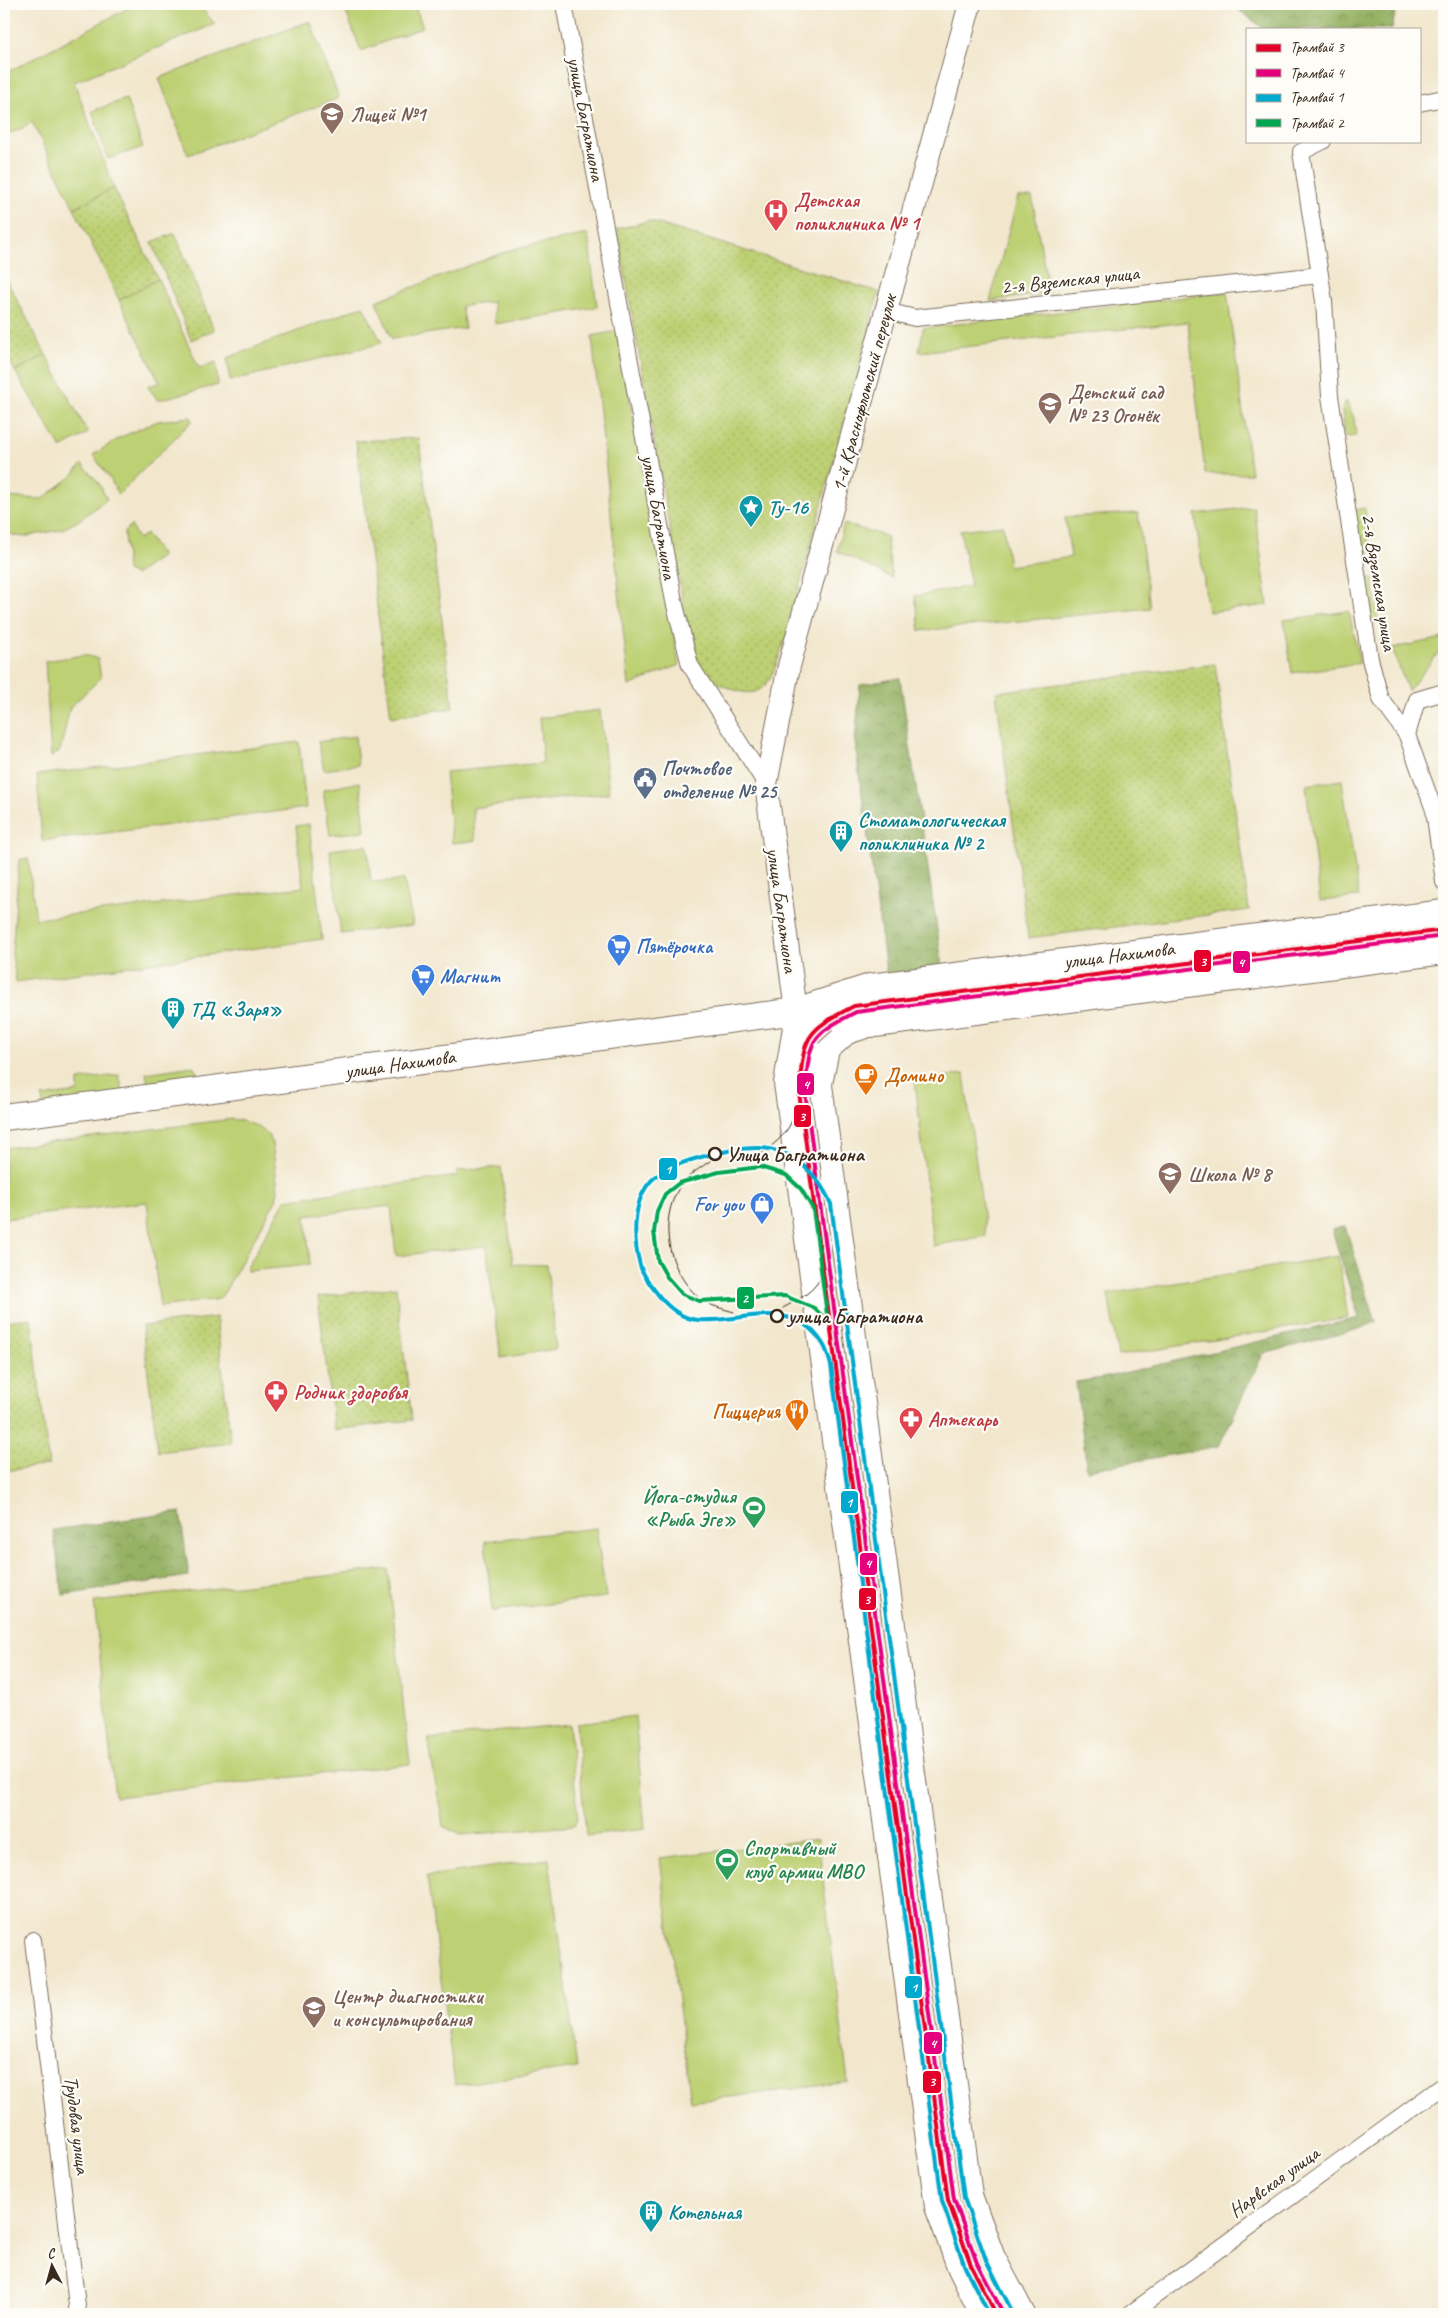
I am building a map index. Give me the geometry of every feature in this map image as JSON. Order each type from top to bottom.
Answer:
[{"type":"main road","name":"1-й Краснофлотский переулок","points":[[766,784],[789,666],[970,4]]},
{"type":"main road","name":"улица Багратиона","points":[[766,784],[796,1011],[821,1085],[971,2195],[993,2255],[1024,2314]]},
{"type":"main road","name":"улица Нахимова","points":[[4,1117],[796,1011],[870,987],[1444,913]]},
{"type":"main road","name":"улица Нахимова","points":[[796,1011],[875,1024],[1444,951]]},
{"type":"main road","name":"улица Багратиона","points":[[796,1011],[785,1083],[936,2207],[959,2269],[982,2314]]},
{"type":"main road","points":[[821,1085],[828,1050],[847,1033],[875,1024]]},
{"type":"main road","points":[[884,1820],[919,1816]]},
{"type":"street","name":"улица Багратиона","points":[[564,4],[674,601],[690,665],[766,784]]},
{"type":"street","points":[[1420,103],[1444,98]]},
{"type":"street","name":"2-я Вяземская улица","points":[[1321,142],[1301,152],[1324,301],[1330,396],[1370,659],[1381,699],[1408,735],[1434,810],[1444,882]]},
{"type":"street","name":"2-я Вяземская улица","points":[[886,310],[915,318],[1320,275]]},
{"type":"street","points":[[1408,735],[1417,700],[1444,692]]},
{"type":"street","name":"Трудовая улица","points":[[33,1940],[78,2314]]},
{"type":"street","name":"Нарвская улица","points":[[1130,2314],[1444,2085]]},
{"type":"green space","points":[[136,4],[198,4],[215,24],[74,82],[114,188],[74,208],[32,122],[19,130],[4,135],[4,74]]},
{"type":"green space","points":[[368,4],[414,4],[423,27],[361,51],[346,12]]},
{"type":"green space","points":[[1238,4],[1397,4],[1392,28],[1263,28],[1240,11]]},
{"type":"green space","points":[[310,21],[339,98],[188,155],[159,78]]},
{"type":"green space","points":[[126,99],[143,147],[108,159],[92,111]]},
{"type":"green space","points":[[114,188],[158,279],[119,300],[74,208]]},
{"type":"green space","points":[[1018,197],[1032,197],[1049,293],[990,301]]},
{"type":"green space","points":[[649,221],[879,292],[785,640],[776,666],[766,685],[758,691],[747,693],[738,691],[714,680],[704,670],[691,648],[617,229]]},
{"type":"green space","points":[[175,233],[214,330],[191,340],[152,242]]},
{"type":"green space","points":[[588,234],[597,307],[495,324],[493,302],[461,306],[465,328],[392,339],[376,301],[510,250]]},
{"type":"green space","points":[[4,275],[46,355],[15,371],[4,350]]},
{"type":"green space","points":[[158,279],[199,368],[216,362],[218,385],[158,400],[147,386],[160,383],[119,300]]},
{"type":"green space","points":[[1227,292],[1251,474],[1205,474],[1188,322],[919,352],[923,328]]},
{"type":"green space","points":[[363,306],[382,343],[230,381],[227,358]]},
{"type":"green space","points":[[617,331],[679,665],[629,686],[592,336]]},
{"type":"green space","points":[[46,355],[88,433],[61,448],[15,371]]},
{"type":"green space","points":[[1346,401],[1354,418],[1356,436],[1345,437],[1342,411]]},
{"type":"green space","points":[[191,417],[192,421],[118,495],[111,480],[93,455],[121,437],[158,421]]},
{"type":"green space","points":[[419,438],[453,708],[391,717],[356,441]]},
{"type":"green space","points":[[82,464],[98,482],[107,499],[78,521],[60,530],[23,537],[4,533],[4,497],[42,499],[71,477]]},
{"type":"green space","points":[[1254,507],[1268,605],[1208,612],[1195,514]]},
{"type":"green space","points":[[1365,508],[1369,554],[1359,555],[1354,510]]},
{"type":"green space","points":[[1138,513],[1150,608],[920,631],[915,596],[971,586],[960,530],[1003,525],[1009,566],[1071,557],[1065,517]]},
{"type":"green space","points":[[844,524],[886,536],[892,578],[837,551]]},
{"type":"green space","points":[[131,525],[138,539],[146,534],[162,556],[135,575],[127,571],[124,532]]},
{"type":"green space","points":[[1361,578],[1373,578],[1378,622],[1368,623]]},
{"type":"green space","points":[[1349,611],[1360,663],[1292,673],[1284,620]]},
{"type":"green space","points":[[1444,638],[1444,646],[1408,691],[1392,648]]},
{"type":"green space","points":[[85,655],[98,659],[101,678],[70,707],[60,751],[51,757],[45,661]]},
{"type":"green space","points":[[1215,664],[1249,910],[1028,938],[996,692]]},
{"type":"green space","points":[[900,678],[943,970],[887,978],[855,743],[860,685]]},
{"type":"green space","points":[[600,710],[609,793],[473,808],[475,841],[452,843],[445,772],[543,763],[539,718]]},
{"type":"green space","points":[[355,736],[358,765],[324,770],[318,742]]},
{"type":"green space","points":[[299,742],[306,808],[42,841],[37,775]]},
{"type":"green space","points":[[1342,780],[1359,897],[1320,901],[1306,785]]},
{"type":"green space","points":[[360,782],[365,831],[330,835],[323,790]]},
{"type":"green space","points":[[309,824],[322,939],[16,982],[12,954],[19,860],[28,858],[36,919],[303,887],[296,826]]},
{"type":"green space","points":[[367,845],[371,882],[404,880],[413,925],[341,934],[330,850]]},
{"type":"green space","points":[[193,1066],[203,1083],[149,1092],[146,1073]]},
{"type":"green space","points":[[964,1074],[986,1236],[933,1246],[915,1080]]},
{"type":"green space","points":[[119,1075],[124,1095],[43,1106],[42,1097],[78,1092],[78,1080]]},
{"type":"green space","points":[[232,1119],[244,1121],[255,1126],[269,1137],[272,1142],[278,1190],[276,1200],[219,1299],[160,1307],[147,1202],[4,1219],[4,1148]]},
{"type":"green space","points":[[501,1167],[513,1264],[547,1265],[556,1349],[501,1358],[486,1246],[396,1256],[391,1206],[306,1216],[310,1265],[247,1271],[285,1200],[457,1176],[457,1171]]},
{"type":"green space","points":[[1345,1226],[1376,1322],[1359,1329],[1263,1354],[1219,1446],[1087,1470],[1076,1382],[1102,1378],[1359,1318],[1332,1230]]},
{"type":"green space","points":[[1338,1256],[1348,1318],[1118,1356],[1108,1294]]},
{"type":"green space","points":[[396,1287],[412,1420],[334,1430],[318,1297]]},
{"type":"green space","points":[[216,1317],[231,1443],[158,1452],[142,1326]]},
{"type":"green space","points":[[31,1318],[49,1465],[4,1471],[4,1321]]},
{"type":"green space","points":[[180,1512],[189,1576],[63,1595],[53,1530]]},
{"type":"green space","points":[[596,1528],[606,1597],[492,1611],[485,1541]]},
{"type":"green space","points":[[388,1569],[410,1764],[115,1797],[94,1602]]},
{"type":"green space","points":[[635,1716],[645,1829],[586,1836],[576,1723]]},
{"type":"green space","points":[[569,1724],[578,1819],[574,1826],[461,1835],[443,1826],[428,1739]]},
{"type":"green space","points":[[818,1839],[848,2082],[691,2102],[660,1858]]},
{"type":"green space","points":[[549,1859],[577,2068],[455,2085],[427,1876]]},
{"type":"tram line","name":"3","points":[[996,2314],[971,2265],[948,2200],[799,1092],[805,1047],[816,1030],[854,1006],[1444,930]]},
{"type":"tram line","name":"4","points":[[1002,2311],[977,2263],[954,2199],[805,1092],[811,1050],[815,1041],[829,1027],[856,1012],[1444,936]]},
{"type":"tram line","points":[[761,1154],[778,1140],[788,1128],[792,1121],[799,1092]]},
{"type":"tram line","name":"1","points":[[989,2314],[965,2267],[942,2201],[831,1365],[828,1355],[823,1344],[811,1329],[797,1320],[782,1316],[766,1315],[698,1320],[682,1315],[672,1309],[660,1297],[646,1278],[640,1265],[635,1233],[637,1211],[644,1191],[659,1174],[702,1157],[749,1148],[774,1150],[802,1164],[821,1185],[831,1204],[964,2198],[986,2260],[1012,2311]]},
{"type":"tram line","points":[[710,1161],[686,1179],[675,1196],[670,1212],[669,1244],[673,1260],[680,1275],[690,1289],[705,1302],[734,1312]]},
{"type":"tram line","name":"2","points":[[760,1167],[786,1175],[801,1189],[813,1209],[828,1322],[814,1308],[785,1296],[699,1301],[682,1294],[667,1277],[658,1261],[654,1232],[657,1211],[665,1194],[679,1183],[719,1172],[760,1167]]},
{"type":"tram line","points":[[783,1308],[803,1296],[816,1285],[824,1270],[830,1247]]},
{"type":"place","name":"Лицей №1","points":[[332,135]]},
{"type":"place","name":"Детская поликлиника № 1","points":[[776,232]]},
{"type":"place","name":"Детский сад № 23 Огонёк","points":[[1050,425]]},
{"type":"place","name":"Ту-16","points":[[751,528]]},
{"type":"place","name":"Почтовое отделение № 25","points":[[645,800]]},
{"type":"place","name":"Стоматологическая поликлиника № 2","points":[[841,853]]},
{"type":"place","name":"Пятёрочка","points":[[619,967]]},
{"type":"place","name":"Магнит","points":[[423,997]]},
{"type":"place","name":"ТД «Заря»","points":[[173,1030]]},
{"type":"place","name":"Домино","points":[[866,1096]]},
{"type":"place","name":"Улица Багратиона","points":[[715,1154]]},
{"type":"place","name":"Школа № 8","points":[[1170,1195]]},
{"type":"place","name":"For you","points":[[762,1225]]},
{"type":"place","name":"улица Багратиона","points":[[777,1316]]},
{"type":"place","name":"Родник здоровья","points":[[276,1413]]},
{"type":"place","name":"Пиццерия","points":[[797,1432]]},
{"type":"place","name":"Аптекарь","points":[[911,1440]]},
{"type":"place","name":"Йога-студия «Рыба Эге»","points":[[754,1529]]},
{"type":"place","name":"Спортивный клуб армии МВО","points":[[727,1881]]},
{"type":"place","name":"Центр диагностики и консультирования","points":[[314,2029]]},
{"type":"place","name":"Котельная","points":[[651,2233]]}]
